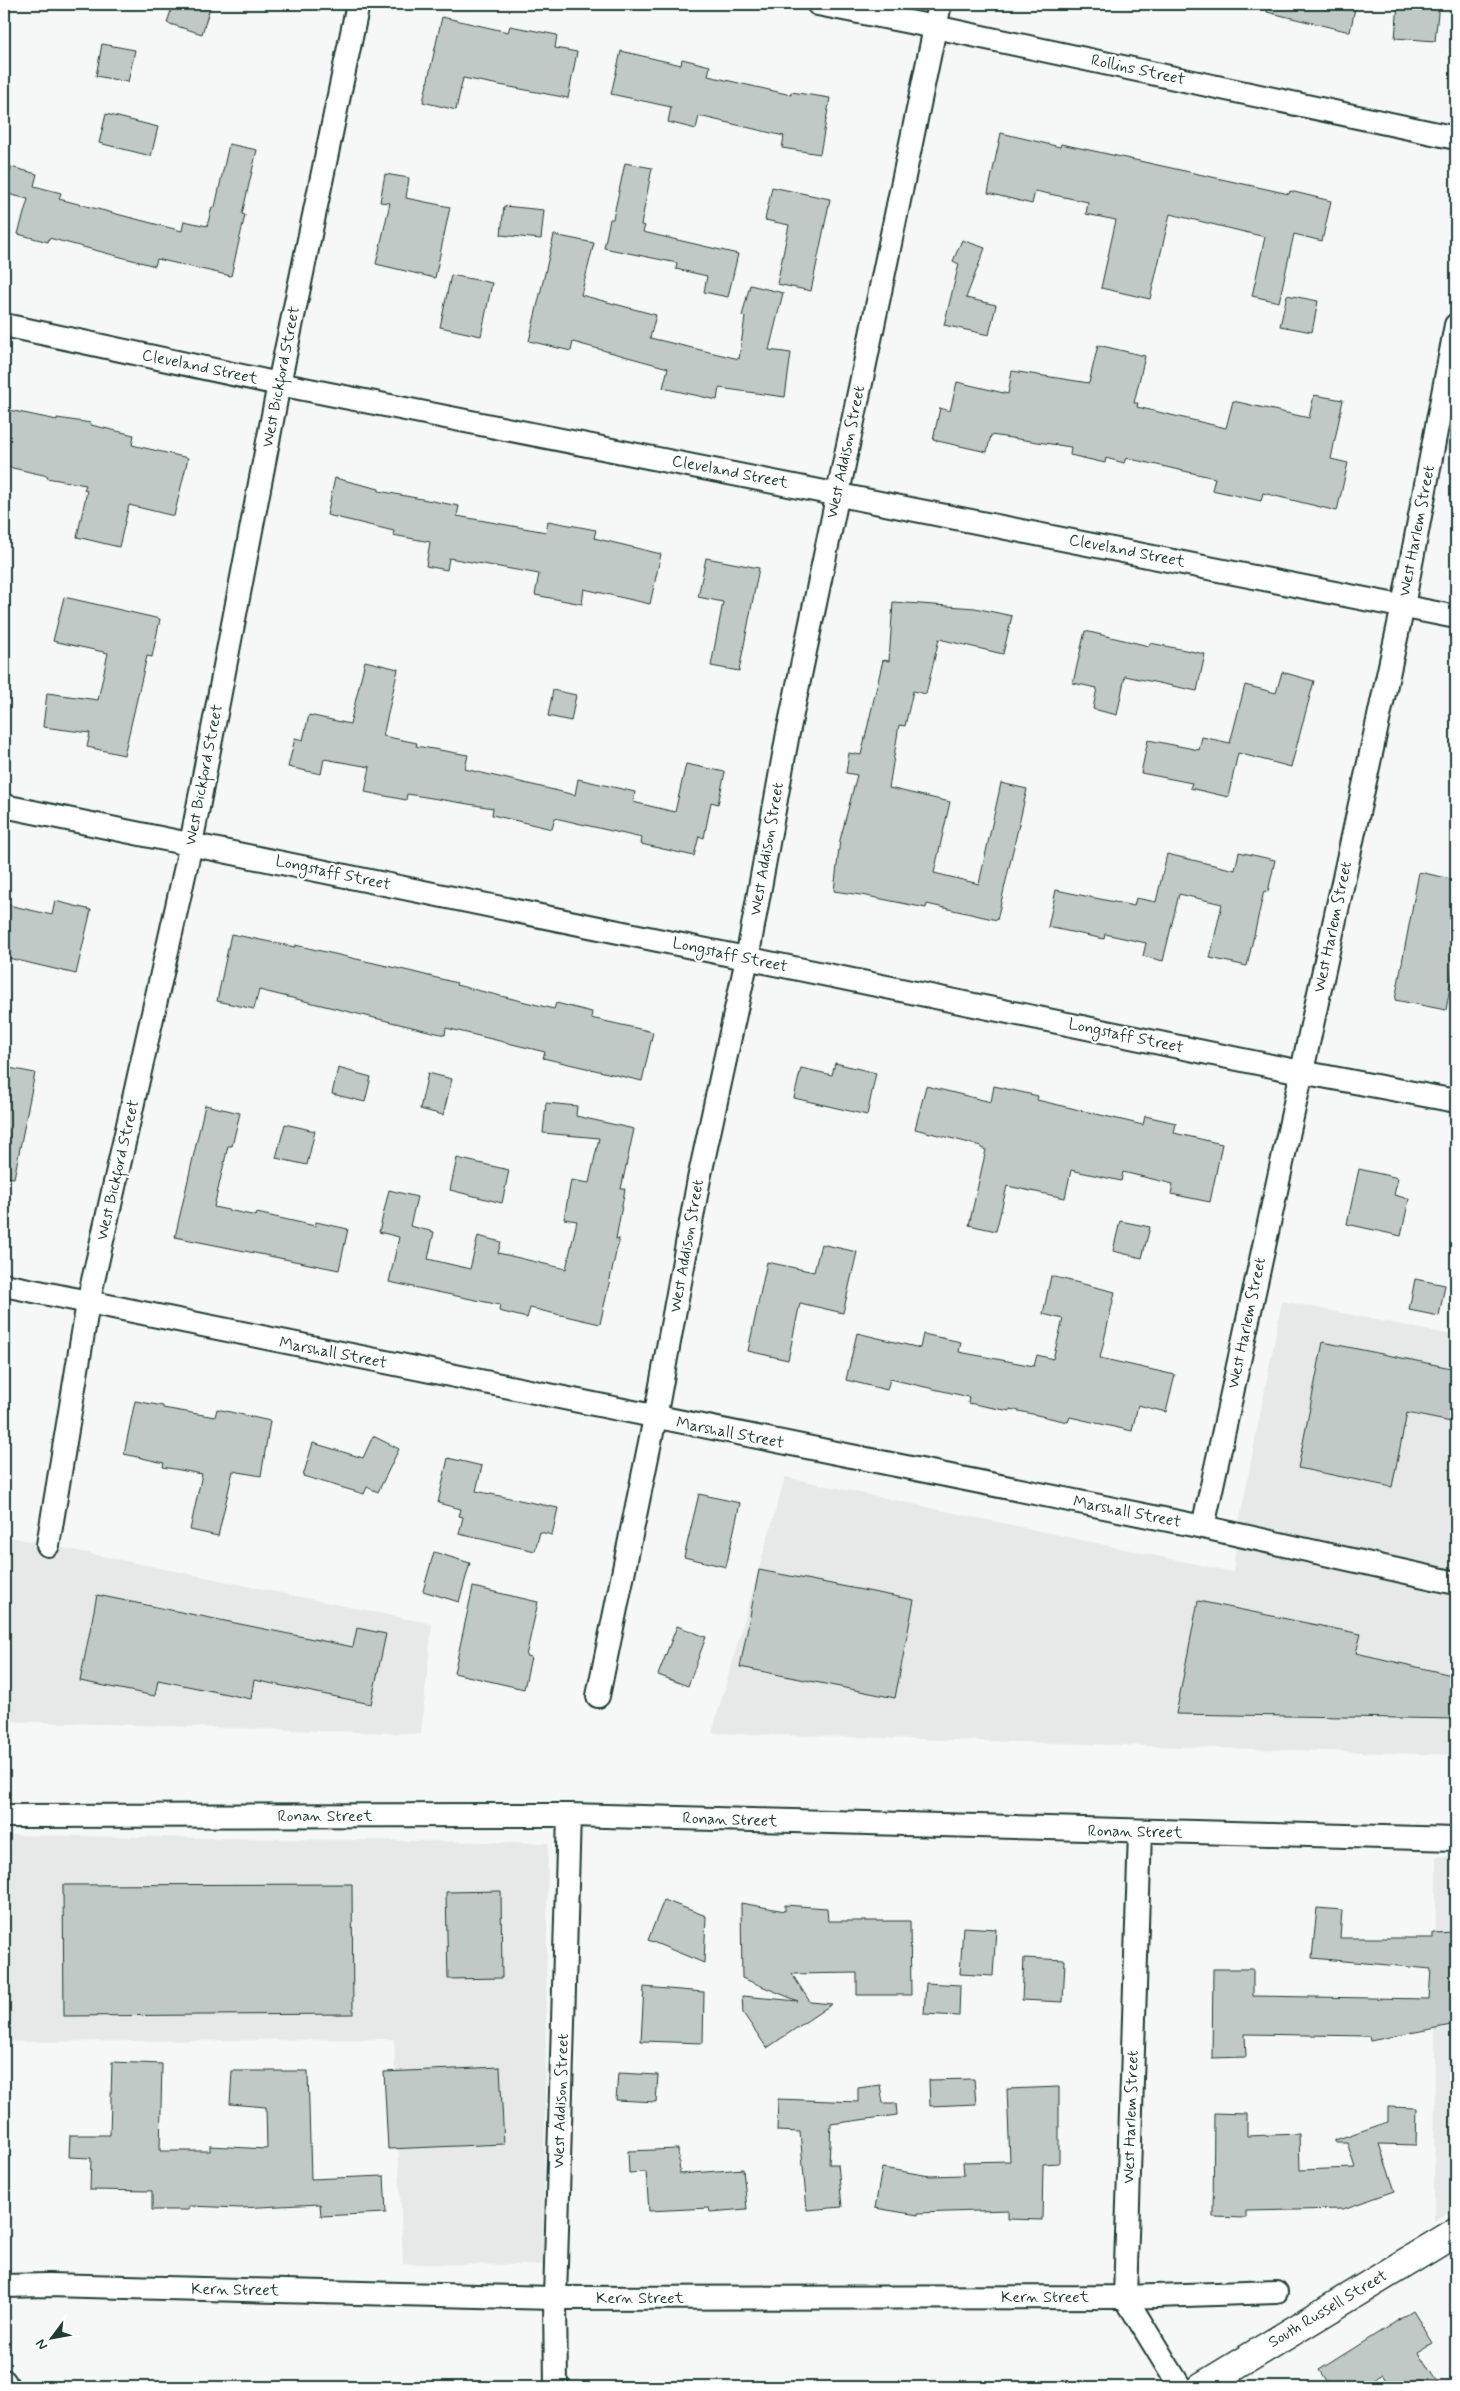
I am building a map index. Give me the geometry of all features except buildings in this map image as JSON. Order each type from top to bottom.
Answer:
[{"type":"main road","name":"South Russell Street","points":[[1201,2387],[1456,2234]]},
{"type":"street","name":"West Bickford Street","points":[[48,1545],[88,1303],[191,844],[279,384],[358,4]]},
{"type":"street","name":"Rollins Street","points":[[818,4],[935,27],[1456,138]]},
{"type":"street","name":"West Addison Street","points":[[598,1696],[655,1418],[699,1180],[747,959],[788,733],[940,4]]},
{"type":"street","name":"Cleveland Street","points":[[4,325],[279,384],[1456,616]]},
{"type":"street","name":"West Harlem Street","points":[[1203,1527],[1403,606],[1456,325]]},
{"type":"street","name":"Longstaff Street","points":[[4,806],[1301,1072],[1456,1101]]},
{"type":"street","name":"Marshall Street","points":[[4,1285],[655,1418],[1203,1527],[1456,1583]]},
{"type":"street","name":"West Addison Street","points":[[556,2387],[555,2298],[569,1815]]},
{"type":"street","name":"Ronan Street","points":[[4,1816],[569,1815],[1140,1832],[1456,1839]]},
{"type":"street","name":"West Harlem Street","points":[[1125,2297],[1140,1832]]},
{"type":"street","name":"Kern Street","points":[[4,2286],[48,2285],[555,2298],[1125,2297],[1276,2292]]},
{"type":"street","points":[[1125,2297],[1180,2387]]},
{"type":"street","points":[[4,2381],[8,2387]]},
{"type":"shaded area","points":[[1282,1301],[1456,1336],[1456,1755],[712,1733],[785,1477],[1233,1572],[1237,1534]]},
{"type":"shaded area","points":[[4,1536],[432,1624],[421,1734],[4,1721]]},
{"type":"shaded area","points":[[4,1835],[548,1843],[543,2265],[403,2264],[394,2039],[4,2042]]},
{"type":"shaded area","points":[[1436,1856],[1456,1857],[1456,2207],[1434,2221]]}]
